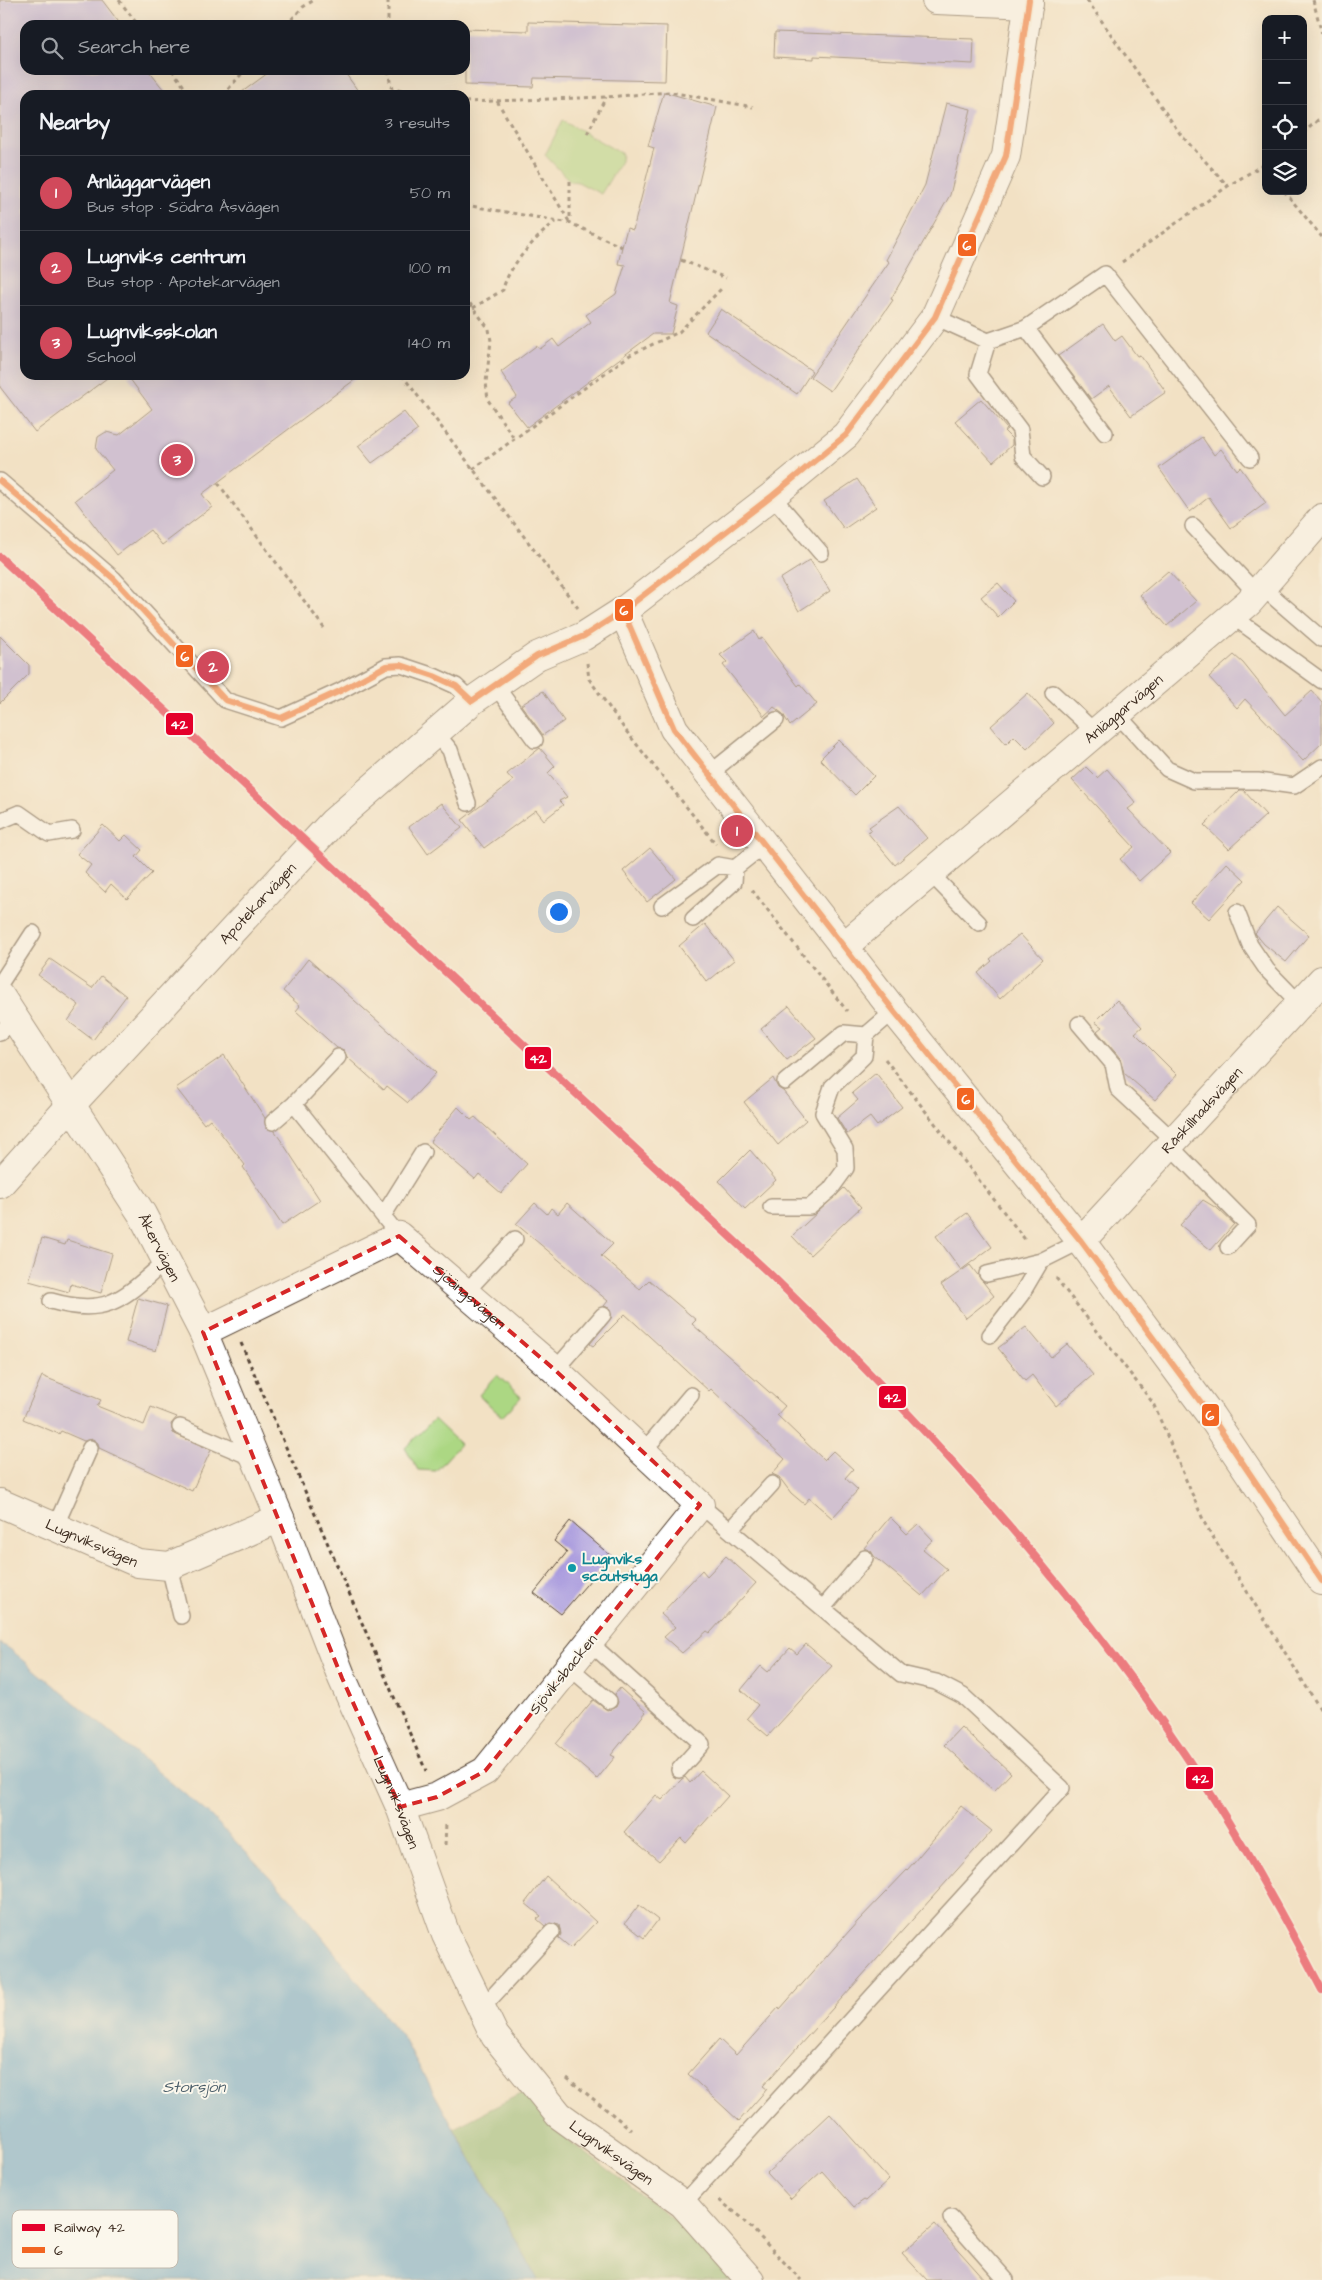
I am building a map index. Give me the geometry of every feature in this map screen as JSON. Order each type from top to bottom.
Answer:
[{"type":"street","points":[[936,0],[1029,2]]},
{"type":"street","name":"Apotekarvägen","points":[[0,1184],[333,822],[472,701],[537,656],[584,636],[624,611],[772,496],[846,435],[935,317],[1006,156],[1029,2]]},
{"type":"street","name":"Anläggarvägen","points":[[843,947],[1232,616],[1259,590],[1322,518]]},
{"type":"street","points":[[624,611],[674,729],[843,947],[1081,1240],[1211,1416],[1322,1581]]},
{"type":"street","name":"Råskillnadsvägen","points":[[1081,1240],[1322,980]]},
{"type":"street","name":"Åkervägen","points":[[5,1016],[70,1106],[142,1214],[203,1332],[280,1518]]},
{"type":"street","points":[[203,1332],[391,1226]]},
{"type":"street","name":"Sjöängsvägen","points":[[391,1226],[555,1370],[700,1505]]},
{"type":"street","name":"Lugnviksvägen","points":[[0,1503],[138,1563],[170,1566],[280,1518],[342,1678],[400,1807],[446,1935],[495,2036],[559,2115],[691,2194],[750,2280]]},
{"type":"street","name":"Sjöviksbacken","points":[[400,1807],[437,1797],[485,1770],[700,1505]]},
{"type":"lane","points":[[935,317],[988,341],[1026,328],[1105,274],[1250,458]]},
{"type":"lane","points":[[1026,328],[1104,433]]},
{"type":"lane","points":[[988,341],[978,374],[1020,430],[1023,456],[1042,477]]},
{"type":"lane","points":[[0,481],[114,579],[225,700],[281,718],[340,692],[386,666],[401,665],[456,686],[472,701]]},
{"type":"lane","points":[[772,496],[820,553]]},
{"type":"lane","points":[[1193,526],[1259,590],[1322,639]]},
{"type":"lane","points":[[1232,616],[1322,681]]},
{"type":"lane","points":[[495,685],[536,740]]},
{"type":"lane","points":[[1053,693],[1096,732]]},
{"type":"lane","points":[[1117,714],[1166,769],[1194,781],[1258,781],[1294,786],[1322,767]]},
{"type":"lane","points":[[709,774],[776,720]]},
{"type":"lane","points":[[436,733],[450,750],[468,803]]},
{"type":"lane","points":[[0,821],[20,813],[49,834],[72,830]]},
{"type":"lane","points":[[662,906],[718,865],[735,868],[764,846]]},
{"type":"lane","points":[[693,919],[734,882],[735,868]]},
{"type":"lane","points":[[930,873],[979,923]]},
{"type":"lane","points":[[1237,912],[1254,951],[1267,970],[1300,1004]]},
{"type":"lane","points":[[0,984],[33,933]]},
{"type":"lane","points":[[785,1082],[844,1034],[866,1035],[894,1011]]},
{"type":"lane","points":[[1079,1024],[1113,1064],[1118,1089],[1248,1225],[1228,1247]]},
{"type":"lane","points":[[771,1207],[810,1208],[830,1190],[846,1168],[845,1149],[823,1112],[832,1087],[864,1056],[866,1035]]},
{"type":"lane","points":[[273,1122],[294,1104],[338,1057]]},
{"type":"lane","points":[[294,1104],[391,1226],[423,1152]]},
{"type":"lane","points":[[466,1293],[515,1239]]},
{"type":"lane","points":[[987,1274],[1041,1260],[1081,1240]]},
{"type":"lane","points":[[51,1302],[72,1308],[99,1308],[120,1300],[166,1260]]},
{"type":"lane","points":[[990,1334],[1021,1295],[1041,1260]]},
{"type":"lane","points":[[555,1370],[603,1314]]},
{"type":"lane","points":[[643,1452],[691,1396]]},
{"type":"lane","points":[[180,1427],[255,1459]]},
{"type":"lane","points":[[55,1527],[90,1448]]},
{"type":"lane","points":[[730,1530],[772,1484]]},
{"type":"lane","points":[[691,2194],[1062,1788],[963,1696],[936,1682],[900,1674],[700,1505]]},
{"type":"lane","points":[[823,1608],[866,1558]]},
{"type":"lane","points":[[170,1566],[181,1616]]},
{"type":"lane","points":[[589,1642],[702,1744],[679,1770]]},
{"type":"lane","points":[[569,1667],[608,1701]]},
{"type":"lane","points":[[482,2008],[552,1932]]},
{"type":"lane","points":[[951,2218],[1006,2280]]},
{"type":"path","points":[[119,0],[134,20]]},
{"type":"path","points":[[291,20],[303,7],[314,0]]},
{"type":"path","points":[[388,0],[388,20]]},
{"type":"path","points":[[1087,0],[1181,135],[1228,186]]},
{"type":"path","points":[[1313,0],[1322,34]]},
{"type":"path","points":[[176,75],[186,90]]},
{"type":"path","points":[[227,90],[241,75]]},
{"type":"path","points":[[389,75],[391,87],[402,90]]},
{"type":"path","points":[[470,102],[606,97],[670,92],[753,108]]},
{"type":"path","points":[[587,134],[606,97]]},
{"type":"path","points":[[497,101],[570,223]]},
{"type":"path","points":[[1307,129],[1318,120],[1322,120]]},
{"type":"path","points":[[1105,274],[1228,186],[1262,165]]},
{"type":"path","points":[[570,182],[570,223]]},
{"type":"path","points":[[1287,195],[1322,237]]},
{"type":"path","points":[[470,206],[570,223],[622,247]]},
{"type":"path","points":[[473,308],[503,290],[504,281],[510,272],[544,230],[556,221]]},
{"type":"path","points":[[682,260],[726,278]]},
{"type":"path","points":[[473,469],[516,440],[630,355],[679,332],[721,289]]},
{"type":"path","points":[[470,304],[489,329],[491,341],[486,382],[488,400],[516,440]]},
{"type":"path","points":[[218,482],[324,628]]},
{"type":"path","points":[[569,612],[578,607]]},
{"type":"path","points":[[229,1319],[251,1365],[446,1819],[444,1847]]},
{"type":"path","points":[[565,2076],[640,2136]]},
{"type":"path","points":[[691,2194],[741,2217],[801,2280]]},
{"type":"highlighted area","points":[[399,1236],[555,1370],[700,1505],[485,1771],[437,1797],[400,1807],[342,1678],[203,1332]]},
{"type":"green space","points":[[563,120],[622,154],[621,161],[601,194],[578,182],[570,181],[545,155]]},
{"type":"green space","points":[[497,1375],[521,1397],[502,1417],[479,1395]]},
{"type":"green space","points":[[434,1419],[460,1444],[436,1471],[418,1470],[405,1448]]},
{"type":"green space","points":[[522,2093],[571,2142],[688,2230],[732,2280],[538,2280],[454,2128]]},
{"type":"water","name":"Storsjön","points":[[0,1643],[10,1649],[210,1815],[295,1903],[404,2039],[538,2280],[0,2280]]},
{"type":"building","points":[[0,0],[102,0],[117,20],[20,20],[20,75],[152,75],[164,90],[20,90],[20,380],[104,380],[35,432],[0,387]]},
{"type":"building","points":[[528,22],[667,26],[665,81],[534,78],[533,87],[465,85],[465,75],[470,75],[470,29],[528,31]]},
{"type":"building","points":[[775,32],[974,39],[973,64],[814,56],[814,59],[774,57]]},
{"type":"building","points":[[265,75],[347,75],[357,90],[245,90]]},
{"type":"building","points":[[664,92],[717,107],[670,303],[678,306],[671,334],[653,334],[527,427],[508,403],[517,397],[501,372],[536,346],[540,349],[553,339],[559,347],[591,322],[586,315],[616,294],[625,265],[618,264],[622,247],[627,228],[633,230],[654,148],[648,146]]},
{"type":"building","points":[[946,103],[971,109],[950,195],[891,299],[893,300],[830,391],[810,377],[889,262],[886,260],[925,185]]},
{"type":"building","points":[[721,309],[812,371],[797,394],[706,332]]},
{"type":"building","points":[[1103,324],[1115,341],[1122,336],[1137,356],[1140,355],[1166,392],[1131,416],[1109,386],[1091,399],[1058,356]]},
{"type":"building","points":[[131,380],[354,380],[202,494],[212,507],[162,545],[150,530],[117,555],[75,500],[113,470],[96,449],[98,437],[106,432],[119,435],[152,409]]},
{"type":"building","points":[[981,399],[1007,429],[1004,431],[1012,439],[1012,445],[993,462],[955,421]]},
{"type":"building","points":[[404,412],[418,430],[372,463],[358,446]]},
{"type":"building","points":[[1202,437],[1214,455],[1221,449],[1237,470],[1240,467],[1266,503],[1231,528],[1209,497],[1190,512],[1159,468]]},
{"type":"building","points":[[857,479],[876,507],[844,529],[824,501]]},
{"type":"building","points":[[810,560],[830,591],[799,611],[780,579]]},
{"type":"building","points":[[1168,571],[1196,601],[1167,626],[1140,595]]},
{"type":"building","points":[[998,583],[1014,601],[998,617],[981,597]]},
{"type":"building","points":[[754,631],[759,640],[762,638],[798,686],[800,684],[817,704],[790,726],[783,714],[774,707],[764,716],[723,665],[727,662],[720,655]]},
{"type":"building","points":[[0,636],[29,665],[29,674],[0,703]]},
{"type":"building","points":[[1234,655],[1243,663],[1285,715],[1312,691],[1322,702],[1322,743],[1303,761],[1245,699],[1237,708],[1209,677]]},
{"type":"building","points":[[543,691],[564,721],[543,735],[521,705]]},
{"type":"building","points":[[1028,693],[1054,723],[1027,749],[1014,736],[1006,744],[991,726]]},
{"type":"building","points":[[839,740],[874,776],[855,795],[820,759]]},
{"type":"building","points":[[540,748],[555,766],[548,773],[567,797],[559,801],[563,805],[544,820],[536,810],[484,848],[462,820],[513,781],[507,774]]},
{"type":"building","points":[[1086,767],[1097,778],[1107,769],[1136,803],[1128,809],[1170,853],[1139,881],[1120,859],[1134,847],[1072,780]]},
{"type":"building","points":[[1240,790],[1243,790],[1266,815],[1229,849],[1204,825]]},
{"type":"building","points":[[441,803],[462,828],[428,854],[409,827]]},
{"type":"building","points":[[899,806],[927,838],[895,865],[867,832],[872,830],[869,827]]},
{"type":"building","points":[[103,825],[120,841],[126,835],[142,850],[136,857],[152,873],[127,899],[111,884],[105,892],[85,873],[91,865],[77,854]]},
{"type":"building","points":[[650,848],[676,879],[647,902],[623,871]]},
{"type":"building","points":[[1227,863],[1245,880],[1209,919],[1191,903]]},
{"type":"building","points":[[1277,907],[1309,935],[1286,962],[1264,944],[1255,933]]},
{"type":"building","points":[[705,924],[734,960],[707,982],[679,946]]},
{"type":"building","points":[[1020,934],[1043,959],[1000,999],[978,973],[992,961],[990,959]]},
{"type":"building","points":[[50,959],[92,988],[101,976],[126,996],[93,1040],[68,1021],[79,1005],[38,975]]},
{"type":"building","points":[[308,959],[436,1073],[408,1103],[387,1086],[384,1090],[347,1057],[344,1050],[337,1048],[296,1011],[300,1006],[283,991]]},
{"type":"building","points":[[1117,1000],[1142,1027],[1135,1033],[1177,1075],[1155,1100],[1124,1073],[1120,1058],[1097,1031],[1102,1027],[1095,1022]]},
{"type":"building","points":[[789,1006],[816,1038],[787,1060],[761,1029]]},
{"type":"building","points":[[224,1055],[265,1118],[266,1128],[274,1131],[280,1139],[320,1200],[282,1225],[243,1167],[245,1165],[210,1119],[204,1124],[176,1088]]},
{"type":"building","points":[[876,1073],[902,1107],[877,1126],[870,1117],[847,1134],[837,1118],[858,1100],[852,1093]]},
{"type":"building","points":[[773,1078],[778,1088],[783,1091],[806,1120],[778,1145],[744,1102]]},
{"type":"building","points":[[458,1107],[471,1120],[475,1117],[527,1164],[501,1193],[479,1174],[475,1179],[430,1141]]},
{"type":"building","points":[[750,1150],[776,1180],[745,1209],[719,1181]]},
{"type":"building","points":[[844,1188],[861,1207],[810,1255],[792,1236]]},
{"type":"building","points":[[1203,1200],[1218,1209],[1234,1224],[1211,1250],[1180,1225]]},
{"type":"building","points":[[535,1203],[547,1214],[551,1208],[558,1214],[567,1203],[613,1244],[601,1256],[640,1289],[649,1280],[696,1320],[692,1324],[785,1406],[777,1415],[824,1460],[833,1451],[853,1469],[845,1478],[858,1490],[832,1518],[809,1498],[804,1504],[791,1493],[779,1477],[772,1474],[785,1459],[711,1389],[709,1391],[625,1314],[593,1346],[590,1344],[612,1317],[609,1308],[604,1306],[608,1301],[516,1224]]},
{"type":"building","points":[[967,1213],[992,1247],[961,1270],[936,1236]]},
{"type":"building","points":[[42,1238],[65,1245],[67,1240],[112,1254],[101,1293],[71,1284],[69,1292],[29,1281]]},
{"type":"building","points":[[970,1265],[994,1296],[966,1318],[941,1285]]},
{"type":"building","points":[[138,1298],[167,1306],[156,1351],[126,1342]]},
{"type":"building","points":[[1026,1327],[1051,1357],[1067,1344],[1093,1375],[1056,1406],[1032,1375],[1025,1381],[998,1348]]},
{"type":"building","points":[[42,1376],[101,1400],[97,1406],[144,1425],[151,1407],[177,1417],[171,1424],[173,1433],[211,1450],[192,1491],[99,1448],[98,1443],[93,1439],[84,1441],[61,1431],[59,1434],[23,1419]]},
{"type":"building","points":[[890,1517],[907,1534],[918,1524],[933,1540],[923,1549],[947,1569],[922,1596],[874,1556],[871,1551],[864,1548]]},
{"type":"building","name":"Lugnviks scoutstuga","points":[[570,1521],[611,1556],[561,1614],[534,1593],[567,1552],[554,1541]]},
{"type":"building","points":[[726,1556],[756,1583],[710,1633],[707,1631],[682,1653],[664,1637],[675,1627],[661,1614],[702,1570],[707,1576]]},
{"type":"building","points":[[806,1644],[832,1666],[768,1736],[747,1718],[758,1705],[741,1690],[761,1666],[768,1672],[790,1648],[797,1654]]},
{"type":"building","points":[[620,1688],[646,1712],[611,1755],[615,1757],[597,1779],[556,1744],[593,1700],[607,1710],[616,1707],[618,1702],[615,1694]]},
{"type":"building","points":[[961,1727],[1011,1773],[994,1791],[944,1745]]},
{"type":"building","points":[[701,1771],[728,1796],[686,1843],[681,1838],[659,1861],[624,1832],[656,1795],[662,1800],[682,1779],[685,1777],[690,1783]]},
{"type":"building","points":[[961,1806],[992,1831],[763,2086],[767,2089],[739,2121],[688,2074],[719,2039],[736,2055],[908,1869]]},
{"type":"building","points":[[546,1876],[596,1922],[571,1948],[559,1938],[561,1934],[559,1925],[550,1923],[545,1926],[537,1919],[541,1916],[525,1903]]},
{"type":"building","points":[[639,1905],[658,1920],[644,1938],[625,1923]]},
{"type":"building","points":[[830,2114],[889,2180],[866,2201],[864,2200],[854,2207],[822,2171],[791,2199],[767,2173]]},
{"type":"building","points":[[935,2224],[985,2280],[927,2280],[902,2253]]},
{"type":"rail line","name":"42","points":[[0,557],[770,1274],[831,1334],[950,1459],[1063,1590],[1116,1658],[1166,1728],[1243,1846],[1322,1990]]},
{"type":"transit line","name":"6","points":[[0,481],[114,579],[225,700],[281,718],[340,691],[386,666],[401,665],[456,686],[472,701],[537,656],[584,636],[623,611],[772,496],[846,435],[935,317],[1006,156],[1029,0]]},
{"type":"transit line","name":"6","points":[[623,611],[674,729],[894,1011],[1081,1241],[1211,1416],[1322,1581]]},
{"type":"place","name":"Lugnviksskolan","points":[[177,460]]},
{"type":"place","name":"Lugnviks centrum","points":[[213,667]]},
{"type":"place","name":"Anläggarvägen","points":[[737,831]]},
{"type":"place","name":"Lugnviks scoutstuga","points":[[572,1568]]}]
